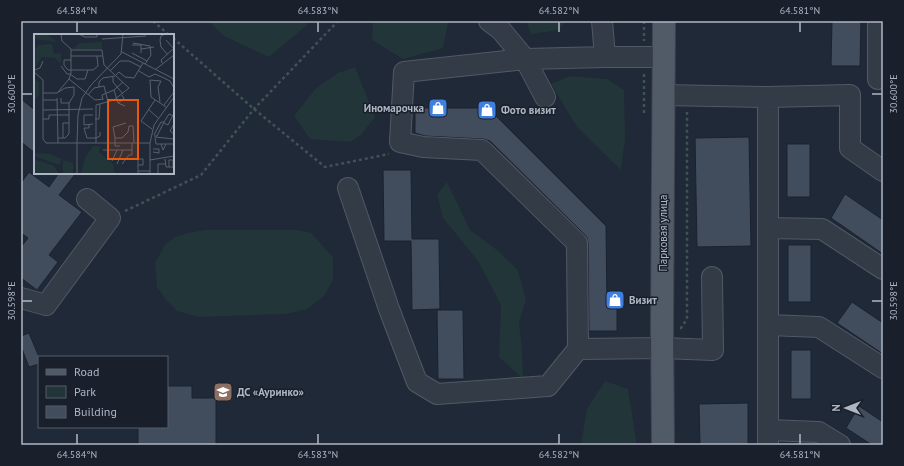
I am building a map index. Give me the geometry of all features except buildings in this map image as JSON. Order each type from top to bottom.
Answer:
[{"type":"main road","name":"Парковая улица","points":[[663,445],[662,337],[664,21]]},
{"type":"lane","points":[[602,21],[605,57]]},
{"type":"lane","points":[[878,79],[878,23],[883,21]]},
{"type":"lane","points":[[500,24],[525,59],[545,97]]},
{"type":"lane","points":[[348,188],[389,309],[417,382],[436,394],[548,386],[578,349],[577,243],[482,150],[422,147],[400,142],[404,72],[525,59],[664,57]]},
{"type":"lane","points":[[664,95],[768,97],[850,95],[850,148],[883,171]]},
{"type":"lane","points":[[768,97],[768,438],[819,432],[840,445]]},
{"type":"lane","points":[[46,305],[110,218],[87,199]]},
{"type":"lane","points":[[768,228],[822,229],[883,269]]},
{"type":"lane","points":[[578,349],[662,337],[713,350],[712,278]]},
{"type":"lane","points":[[21,298],[46,305]]},
{"type":"lane","points":[[21,305],[46,305]]},
{"type":"lane","points":[[768,325],[819,327],[883,368]]},
{"type":"path","points":[[153,21],[168,34]]},
{"type":"path","points":[[110,218],[201,175],[254,109],[338,21]]},
{"type":"path","points":[[174,39],[254,109],[325,167],[392,153]]},
{"type":"path","points":[[662,337],[681,328],[687,319],[687,96]]},
{"type":"green space","points":[[208,21],[302,21],[308,24],[269,57],[224,36]]},
{"type":"green space","points":[[373,21],[444,21],[448,23],[443,48],[403,59],[372,40]]},
{"type":"green space","points":[[526,21],[565,21],[559,30],[531,34]]},
{"type":"green space","points":[[355,67],[375,117],[361,135],[350,142],[310,139],[294,116],[316,88],[338,73]]},
{"type":"green space","points":[[570,76],[607,79],[624,90],[625,138],[621,170],[577,127],[551,84]]},
{"type":"green space","points":[[447,182],[470,230],[497,250],[518,270],[526,300],[519,322],[523,379],[499,357],[501,305],[478,261],[443,218],[437,194]]},
{"type":"green space","points":[[205,230],[297,230],[311,233],[333,257],[333,280],[324,296],[307,309],[286,314],[199,317],[177,311],[166,300],[157,287],[155,263],[165,245],[175,237]]},
{"type":"green space","points":[[605,381],[628,389],[636,445],[581,445],[587,409]]},
{"type":"place","name":"Иномарочка","points":[[438,108]]},
{"type":"place","name":"Фото визит","points":[[487,110]]},
{"type":"place","name":"Визит","points":[[615,300]]},
{"type":"place","name":"ДС «Ауринко»","points":[[223,392]]}]
